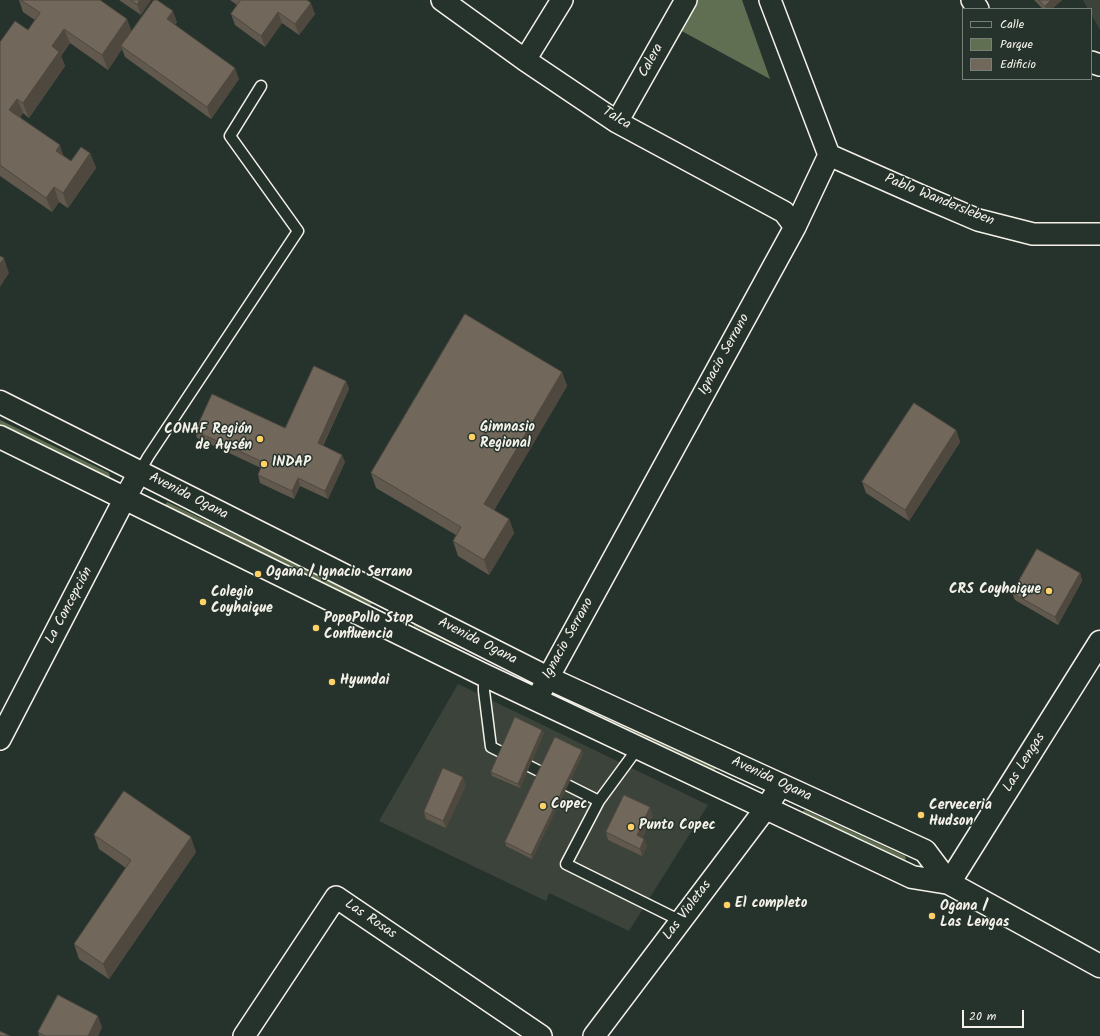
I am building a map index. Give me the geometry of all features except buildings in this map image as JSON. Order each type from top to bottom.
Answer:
[{"type":"main road","name":"Avenida Ogana","points":[[0,402],[548,678],[925,850],[950,883]]},
{"type":"main road","name":"Avenida Ogana","points":[[0,437],[484,675],[912,877],[950,883],[1099,968]]},
{"type":"main road","name":"Las Lengas","points":[[950,883],[1100,642]]},
{"type":"street","name":"Talca","points":[[443,0],[525,60],[618,122],[784,212],[795,227]]},
{"type":"street","points":[[525,60],[562,0]]},
{"type":"street","name":"Calera","points":[[618,122],[686,0]]},
{"type":"street","points":[[770,0],[829,155]]},
{"type":"street","name":"Ignacio Serrano","points":[[537,699],[795,227],[829,155]]},
{"type":"street","name":"Pablo Wandersleben","points":[[829,155],[978,220],[1033,234],[1100,234]]},
{"type":"street","name":"La Concepción","points":[[0,739],[139,473]]},
{"type":"street","name":"Las Violetas","points":[[594,1036],[782,785]]},
{"type":"street","name":"Las Rosas","points":[[244,1036],[336,897],[541,1036]]},
{"type":"lane","points":[[139,473],[298,231],[230,136],[261,86]]},
{"type":"lane","points":[[484,675],[484,691],[491,747],[600,801]]},
{"type":"lane","points":[[640,749],[632,756],[600,801],[566,864],[681,920]]},
{"type":"shaded area","points":[[1083,0],[1100,0],[1100,30],[1092,16],[1092,8],[1087,8]]},
{"type":"shaded area","points":[[458,684],[708,805],[629,931],[549,893],[546,901],[379,821]]},
{"type":"green space","points":[[695,0],[742,0],[770,79],[678,29]]},
{"type":"green space","points":[[0,420],[109,473],[110,477],[107,478],[0,426]]},
{"type":"green space","points":[[167,502],[371,600],[372,604],[369,605],[167,507],[165,505]]},
{"type":"green space","points":[[416,622],[480,655],[477,656],[414,626],[414,623]]},
{"type":"green space","points":[[566,697],[716,767],[716,769],[713,771],[566,700]]},
{"type":"green space","points":[[805,810],[905,856],[906,859],[903,861],[803,814],[803,811]]},
{"type":"place","name":"Gimnasio Regional","points":[[472,437]]},
{"type":"place","name":"CONAF Región de Aysén","points":[[260,439]]},
{"type":"place","name":"INDAP","points":[[264,464]]},
{"type":"place","name":"Ogana / Ignacio Serrano","points":[[258,574]]},
{"type":"place","name":"CRS Coyhaique","points":[[1049,591]]},
{"type":"place","name":"Colegio Coyhaique","points":[[203,602]]},
{"type":"place","name":"PopoPollo Stop Confluencia","points":[[316,628]]},
{"type":"place","name":"Hyundai","points":[[332,682]]},
{"type":"place","name":"Copec","points":[[543,806]]},
{"type":"place","name":"Cerveceria Hudson","points":[[921,815]]},
{"type":"place","name":"Punto Copec","points":[[631,827]]},
{"type":"place","name":"El completo","points":[[727,905]]},
{"type":"place","name":"Ogana / Las Lengas","points":[[932,916]]}]
